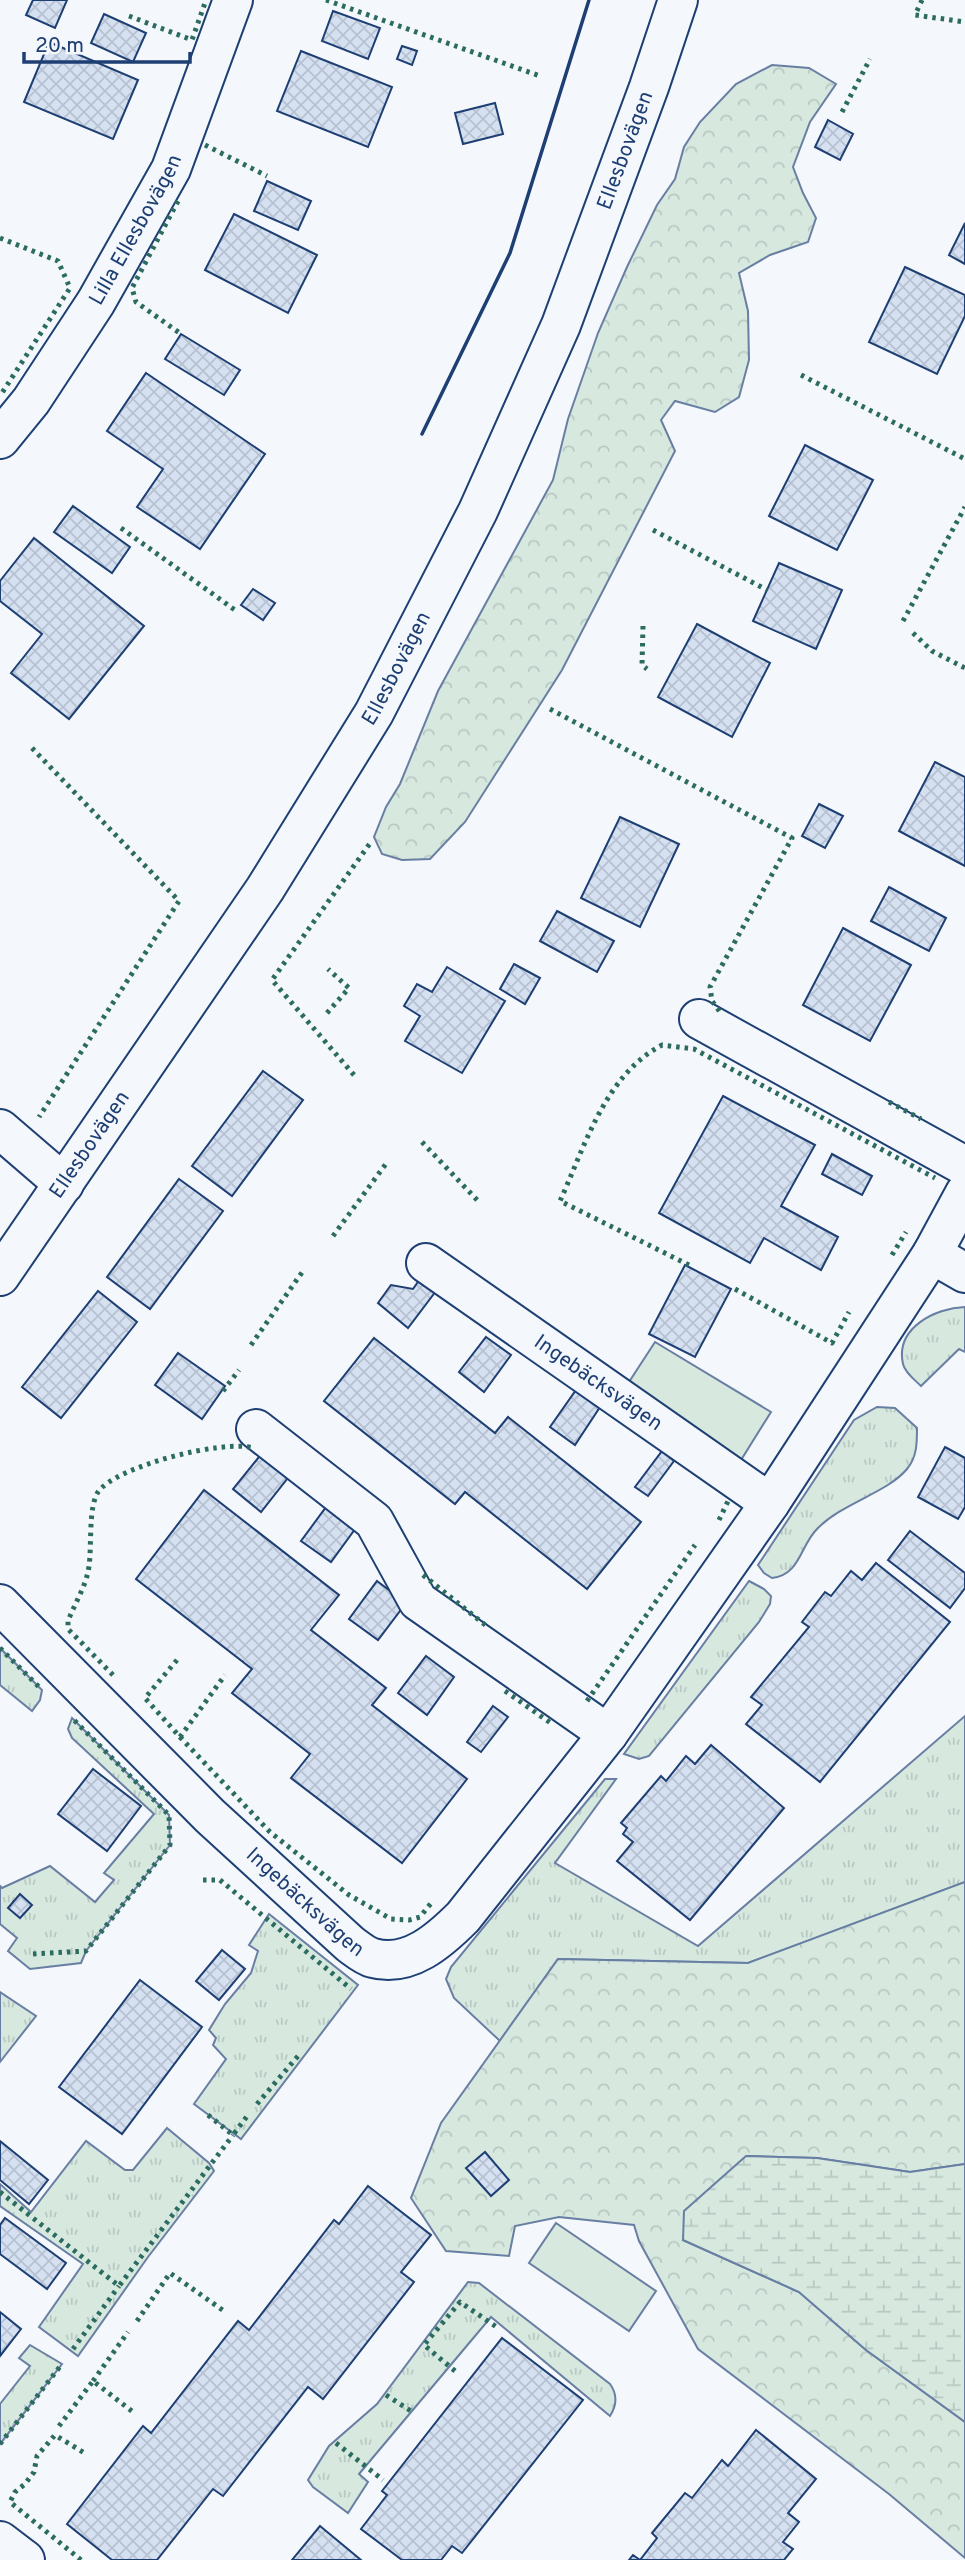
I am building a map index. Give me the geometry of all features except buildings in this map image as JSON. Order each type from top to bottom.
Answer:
[{"type":"street","name":"Lilla Ellesbovägen","points":[[0,439],[31,401],[96,302],[171,169],[233,0]]},
{"type":"street","name":"Ellesbovägen","points":[[0,1276],[265,889],[374,713],[478,511],[561,325],[649,87],[678,0]]},
{"type":"street","points":[[699,1019],[965,1166]]},
{"type":"street","points":[[0,1129],[64,1184]]},
{"type":"street","name":"Ingebäcksvägen","points":[[0,1604],[210,1816],[349,1944],[372,1958],[398,1959],[421,1952],[442,1938],[463,1916],[608,1734],[770,1503],[932,1254],[965,1193]]},
{"type":"street","points":[[932,1254],[965,1273]]},
{"type":"street","name":"Ingebäcksvägen","points":[[426,1263],[770,1503]]},
{"type":"street","points":[[256,1429],[374,1521],[418,1601],[608,1734]]},
{"type":"street","points":[[0,2541],[25,2560]]},
{"type":"green space","points":[[772,65],[809,68],[836,84],[810,122],[793,167],[816,218],[808,242],[770,255],[739,273],[748,311],[749,360],[739,397],[715,412],[675,401],[661,420],[675,451],[562,670],[465,822],[430,859],[402,860],[382,854],[374,837],[386,807],[400,784],[438,691],[553,480],[568,419],[598,333],[657,205],[675,179],[684,147],[700,122],[736,84]]},
{"type":"green space","points":[[965,1307],[965,1352],[959,1349],[921,1386],[904,1367],[902,1351],[905,1340],[911,1330],[930,1316]]},
{"type":"green space","points":[[655,1342],[771,1412],[741,1460],[629,1382]]},
{"type":"green space","points":[[877,1407],[895,1408],[917,1428],[916,1450],[907,1469],[888,1485],[827,1520],[811,1536],[799,1559],[788,1571],[772,1578],[764,1573],[758,1565],[854,1420]]},
{"type":"green space","points":[[749,1581],[771,1596],[770,1604],[759,1622],[649,1756],[639,1759],[624,1754]]},
{"type":"green space","points":[[0,1648],[42,1690],[40,1700],[32,1711],[0,1685]]},
{"type":"green space","points":[[965,1716],[965,1882],[748,1963],[558,1959],[500,2041],[454,1998],[446,1979],[451,1967],[605,1779],[616,1779],[555,1863],[698,1946]]},
{"type":"green space","points":[[72,1718],[169,1815],[170,1845],[86,1951],[81,1963],[30,1969],[8,1951],[17,1938],[0,1924],[0,1886],[2,1888],[50,1866],[95,1902],[114,1880],[104,1873],[154,1814],[72,1738],[68,1729]]},
{"type":"green space","points":[[965,1882],[965,2164],[910,2172],[817,2158],[747,2156],[683,2240],[799,2292],[866,2350],[965,2422],[965,2558],[889,2494],[698,2349],[639,2241],[634,2225],[559,2217],[515,2226],[509,2256],[446,2251],[411,2198],[441,2123],[558,1959],[748,1963]]},
{"type":"green space","points":[[269,1914],[358,1985],[241,2139],[194,2104],[226,2059],[213,2045],[216,2038],[209,2030],[225,2004],[251,1973],[258,1951],[249,1945]]},
{"type":"green space","points":[[0,1992],[36,2016],[0,2062]]},
{"type":"green space","points":[[167,2128],[209,2163],[214,2171],[148,2257],[78,2356],[39,2327],[83,2264],[0,2206],[0,2184],[31,2212],[86,2141],[125,2170],[133,2170]]},
{"type":"green space","points":[[746,2156],[817,2158],[910,2172],[965,2164],[965,2422],[866,2350],[799,2292],[683,2240],[684,2211]]},
{"type":"green space","points":[[556,2223],[656,2291],[629,2331],[529,2263]]},
{"type":"green space","points":[[468,2282],[479,2283],[610,2384],[615,2404],[610,2416],[491,2317],[359,2474],[368,2482],[348,2513],[313,2487],[308,2480],[329,2446],[377,2404]]},
{"type":"green space","points":[[30,2345],[62,2364],[0,2444],[0,2404],[30,2366],[19,2358]]},
{"type":"hedge","points":[[129,16],[192,40],[206,0]]},
{"type":"hedge","points":[[326,0],[540,76]]},
{"type":"hedge","points":[[922,0],[915,15],[965,22]]},
{"type":"hedge","points":[[842,112],[870,59]]},
{"type":"hedge","points":[[205,145],[267,176]]},
{"type":"hedge","points":[[178,201],[132,288],[136,302],[181,334]]},
{"type":"hedge","points":[[0,238],[58,261],[70,288],[0,396]]},
{"type":"hedge","points":[[801,375],[965,459]]},
{"type":"hedge","points":[[903,621],[965,507]]},
{"type":"hedge","points":[[121,528],[235,610]]},
{"type":"hedge","points":[[653,530],[767,590]]},
{"type":"hedge","points":[[643,626],[642,665],[647,669]]},
{"type":"hedge","points":[[913,633],[932,651],[965,668]]},
{"type":"hedge","points":[[550,709],[792,838],[710,987],[712,1001],[720,1012]]},
{"type":"hedge","points":[[32,748],[179,901],[39,1117]]},
{"type":"hedge","points":[[354,1075],[272,980],[371,842]]},
{"type":"hedge","points":[[327,1013],[349,988],[328,969]]},
{"type":"hedge","points":[[689,1265],[560,1201],[588,1135],[611,1093],[642,1058],[662,1045],[694,1049],[935,1178]]},
{"type":"hedge","points":[[889,1102],[921,1119]]},
{"type":"hedge","points":[[422,1142],[479,1202]]},
{"type":"hedge","points":[[333,1236],[388,1161]]},
{"type":"hedge","points":[[892,1255],[906,1232]]},
{"type":"hedge","points":[[251,1345],[303,1271]]},
{"type":"hedge","points":[[735,1289],[832,1343],[849,1312]]},
{"type":"hedge","points":[[223,1391],[239,1370]]},
{"type":"hedge","points":[[113,1675],[68,1629],[68,1621],[88,1573],[92,1517],[98,1492],[126,1473],[171,1457],[219,1447],[253,1448]]},
{"type":"hedge","points":[[719,1520],[729,1499]]},
{"type":"hedge","points":[[587,1701],[695,1545]]},
{"type":"hedge","points":[[423,1575],[489,1628]]},
{"type":"hedge","points":[[0,1648],[42,1690]]},
{"type":"hedge","points":[[177,1660],[145,1698],[180,1737],[225,1675]]},
{"type":"hedge","points":[[505,1691],[552,1724]]},
{"type":"hedge","points":[[33,1954],[86,1951],[170,1845],[169,1815],[72,1718]]},
{"type":"hedge","points":[[180,1737],[270,1832],[349,1895],[391,1919],[409,1920],[420,1917],[432,1902]]},
{"type":"hedge","points":[[203,1880],[220,1880],[351,1989]]},
{"type":"hedge","points":[[257,2104],[298,2056]]},
{"type":"hedge","points":[[208,2115],[233,2135],[248,2115]]},
{"type":"hedge","points":[[0,2192],[119,2286],[233,2135]]},
{"type":"hedge","points":[[137,2321],[170,2273],[224,2311]]},
{"type":"hedge","points":[[73,2349],[119,2286]]},
{"type":"hedge","points":[[455,2371],[424,2345],[460,2302],[498,2328]]},
{"type":"hedge","points":[[93,2381],[128,2332]]},
{"type":"hedge","points":[[0,2444],[62,2364]]},
{"type":"hedge","points":[[59,2426],[93,2381],[133,2412]]},
{"type":"hedge","points":[[386,2395],[411,2411]]},
{"type":"hedge","points":[[81,2560],[10,2502],[15,2492],[34,2472],[37,2456],[55,2435],[86,2454]]},
{"type":"hedge","points":[[336,2443],[383,2480]]},
{"type":"wall","points":[[422,434],[510,253],[589,0]]}]
